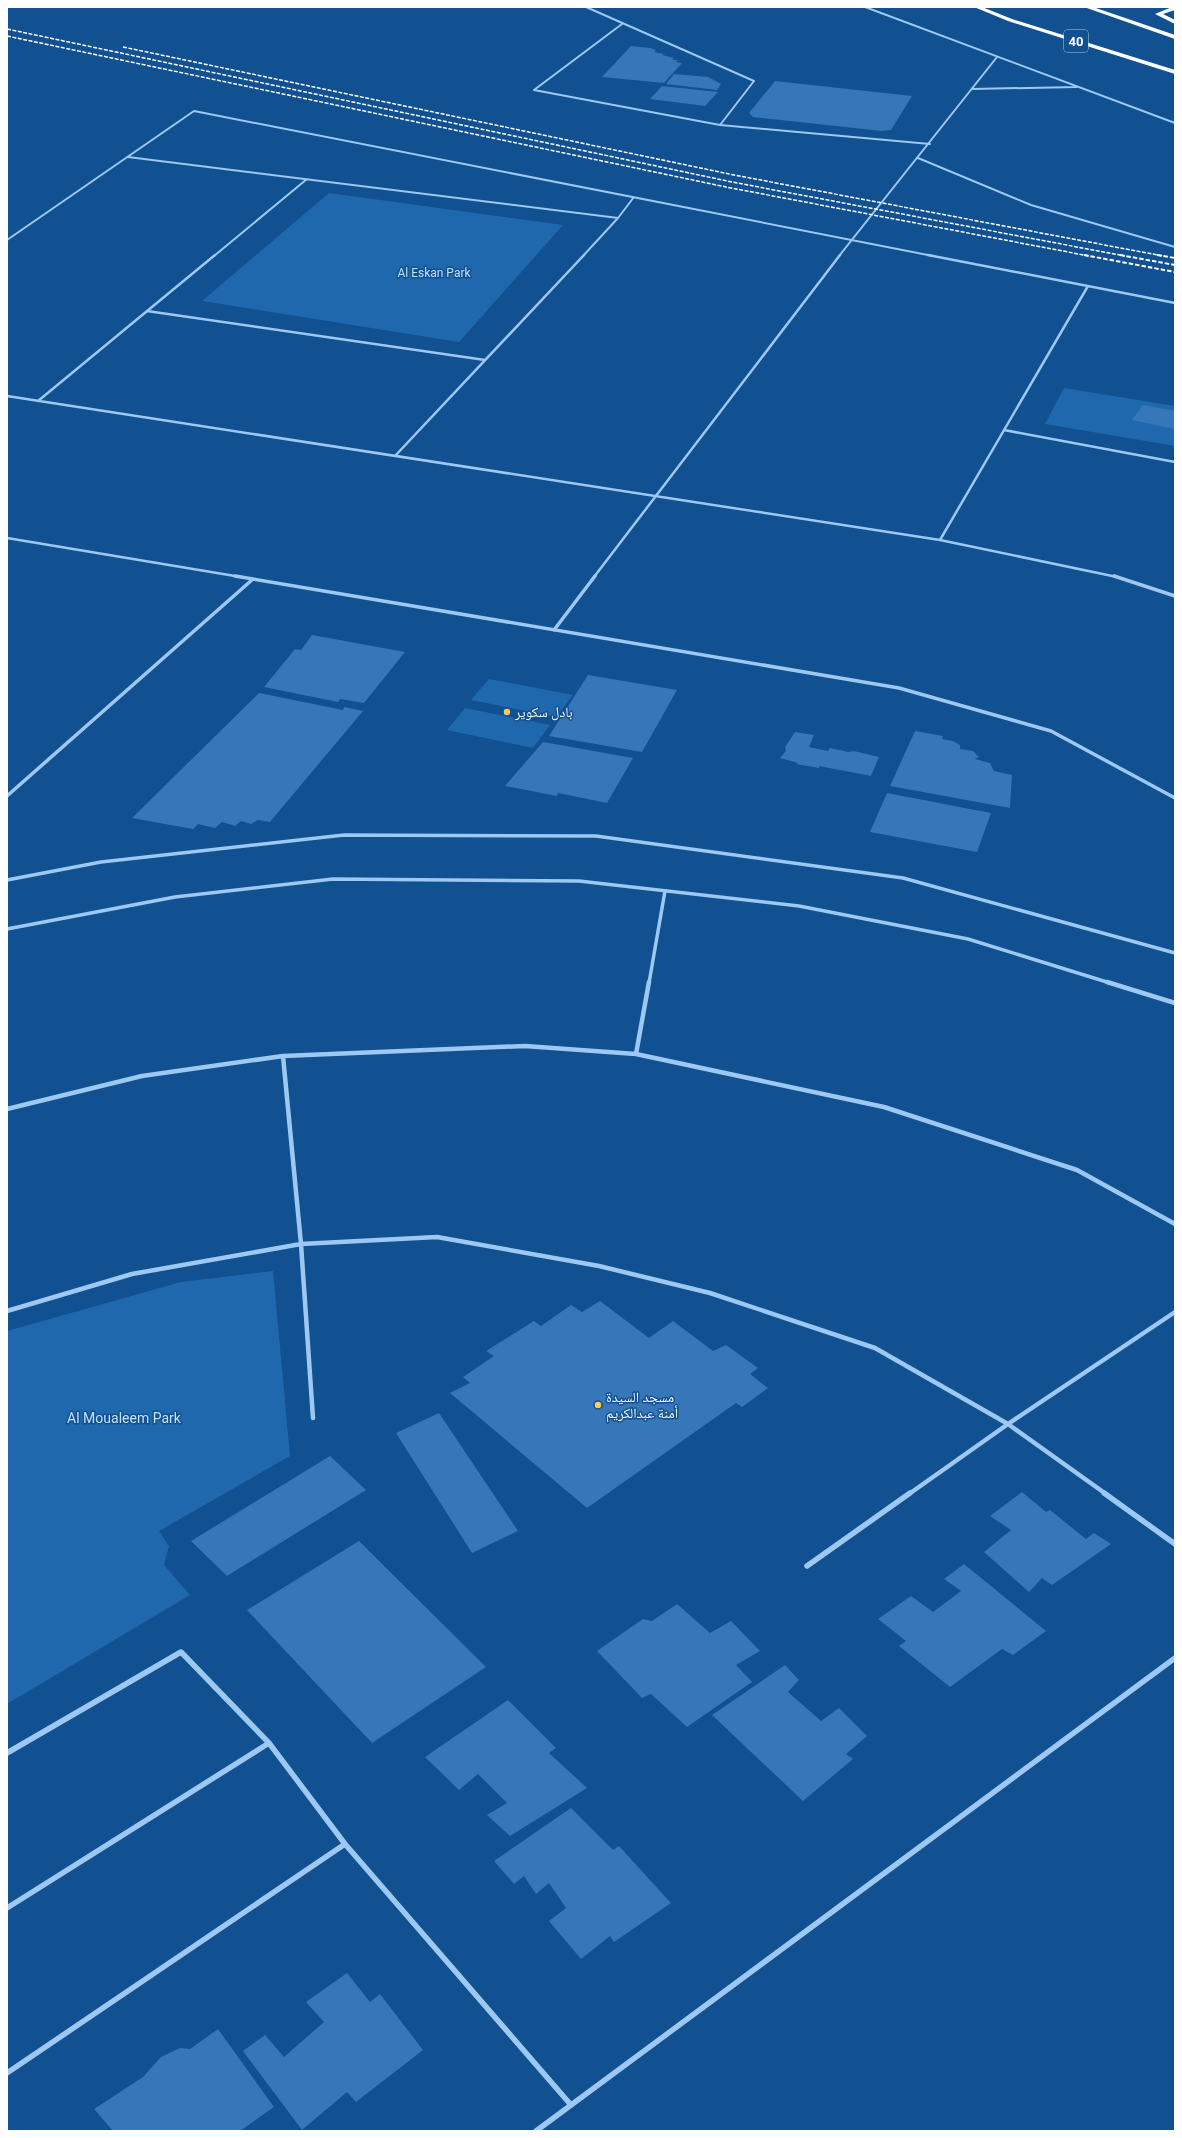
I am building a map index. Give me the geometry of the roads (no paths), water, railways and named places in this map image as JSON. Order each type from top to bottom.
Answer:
[{"type":"highway","name":"40","points":[[977,7],[1010,20],[1175,72]]},
{"type":"highway","points":[[1087,7],[1175,37]]},
{"type":"highway","points":[[1175,8],[1158,14],[1175,22]]},
{"type":"street","points":[[586,7],[754,81],[720,125]]},
{"type":"street","points":[[865,7],[1175,123]]},
{"type":"street","points":[[622,24],[534,90],[720,125],[930,144]]},
{"type":"street","points":[[554,630],[851,240],[930,144],[997,57]]},
{"type":"street","points":[[972,89],[1080,87]]},
{"type":"street","points":[[7,240],[194,111],[1175,303]]},
{"type":"street","points":[[128,157],[618,218]]},
{"type":"street","points":[[918,158],[1031,205],[1175,247]]},
{"type":"street","points":[[38,401],[307,179]]},
{"type":"street","points":[[395,456],[618,218],[634,197]]},
{"type":"street","points":[[940,540],[1088,286]]},
{"type":"street","points":[[147,311],[485,360]]},
{"type":"street","points":[[7,396],[940,540],[1103,573],[1175,596]]},
{"type":"street","points":[[1004,430],[1175,462]]},
{"type":"street","points":[[7,538],[899,688],[1051,732],[1175,798]]},
{"type":"street","points":[[7,796],[253,579]]},
{"type":"street","points":[[7,880],[101,862],[344,835],[596,836],[903,878],[1175,953]]},
{"type":"street","points":[[7,929],[175,897],[333,879],[579,881],[799,906],[968,939],[1175,1003]]},
{"type":"street","points":[[636,1054],[665,891]]},
{"type":"street","points":[[7,1109],[142,1076],[284,1056],[525,1046],[636,1054],[884,1107],[1077,1170],[1175,1224]]},
{"type":"street","points":[[284,1056],[301,1244],[313,1418]]},
{"type":"street","points":[[7,1311],[132,1274],[301,1244],[437,1237],[599,1266],[710,1293],[875,1348],[1008,1424],[1175,1544]]},
{"type":"street","points":[[807,1566],[1008,1424],[1175,1312]]},
{"type":"street","points":[[7,1754],[181,1652],[269,1743],[345,1844],[572,2105]]},
{"type":"street","points":[[536,2131],[1175,1658]]},
{"type":"street","points":[[7,1908],[269,1743]]},
{"type":"street","points":[[7,2073],[345,1844]]},
{"type":"railway","points":[[7,29],[732,182],[1125,256]]},
{"type":"railway","points":[[7,36],[726,187],[1089,256]]},
{"type":"railway","points":[[123,47],[734,175],[1163,256]]},
{"type":"railway","points":[[1084,255],[1175,272]]},
{"type":"railway","points":[[1120,255],[1175,265]]},
{"type":"railway","points":[[1157,255],[1163,256]]},
{"type":"railway","points":[[1163,256],[1175,258]]},
{"type":"place","name":"بادل سكوير","points":[[507,712]]},
{"type":"place","name":"مسجد السيدة أمنة عبدالكريم","points":[[598,1405]]},
{"type":"park label","name":"Al Eskan Park","points":[[434,273]]},
{"type":"park label","name":"Al Moualeem Park","points":[[124,1418]]}]
